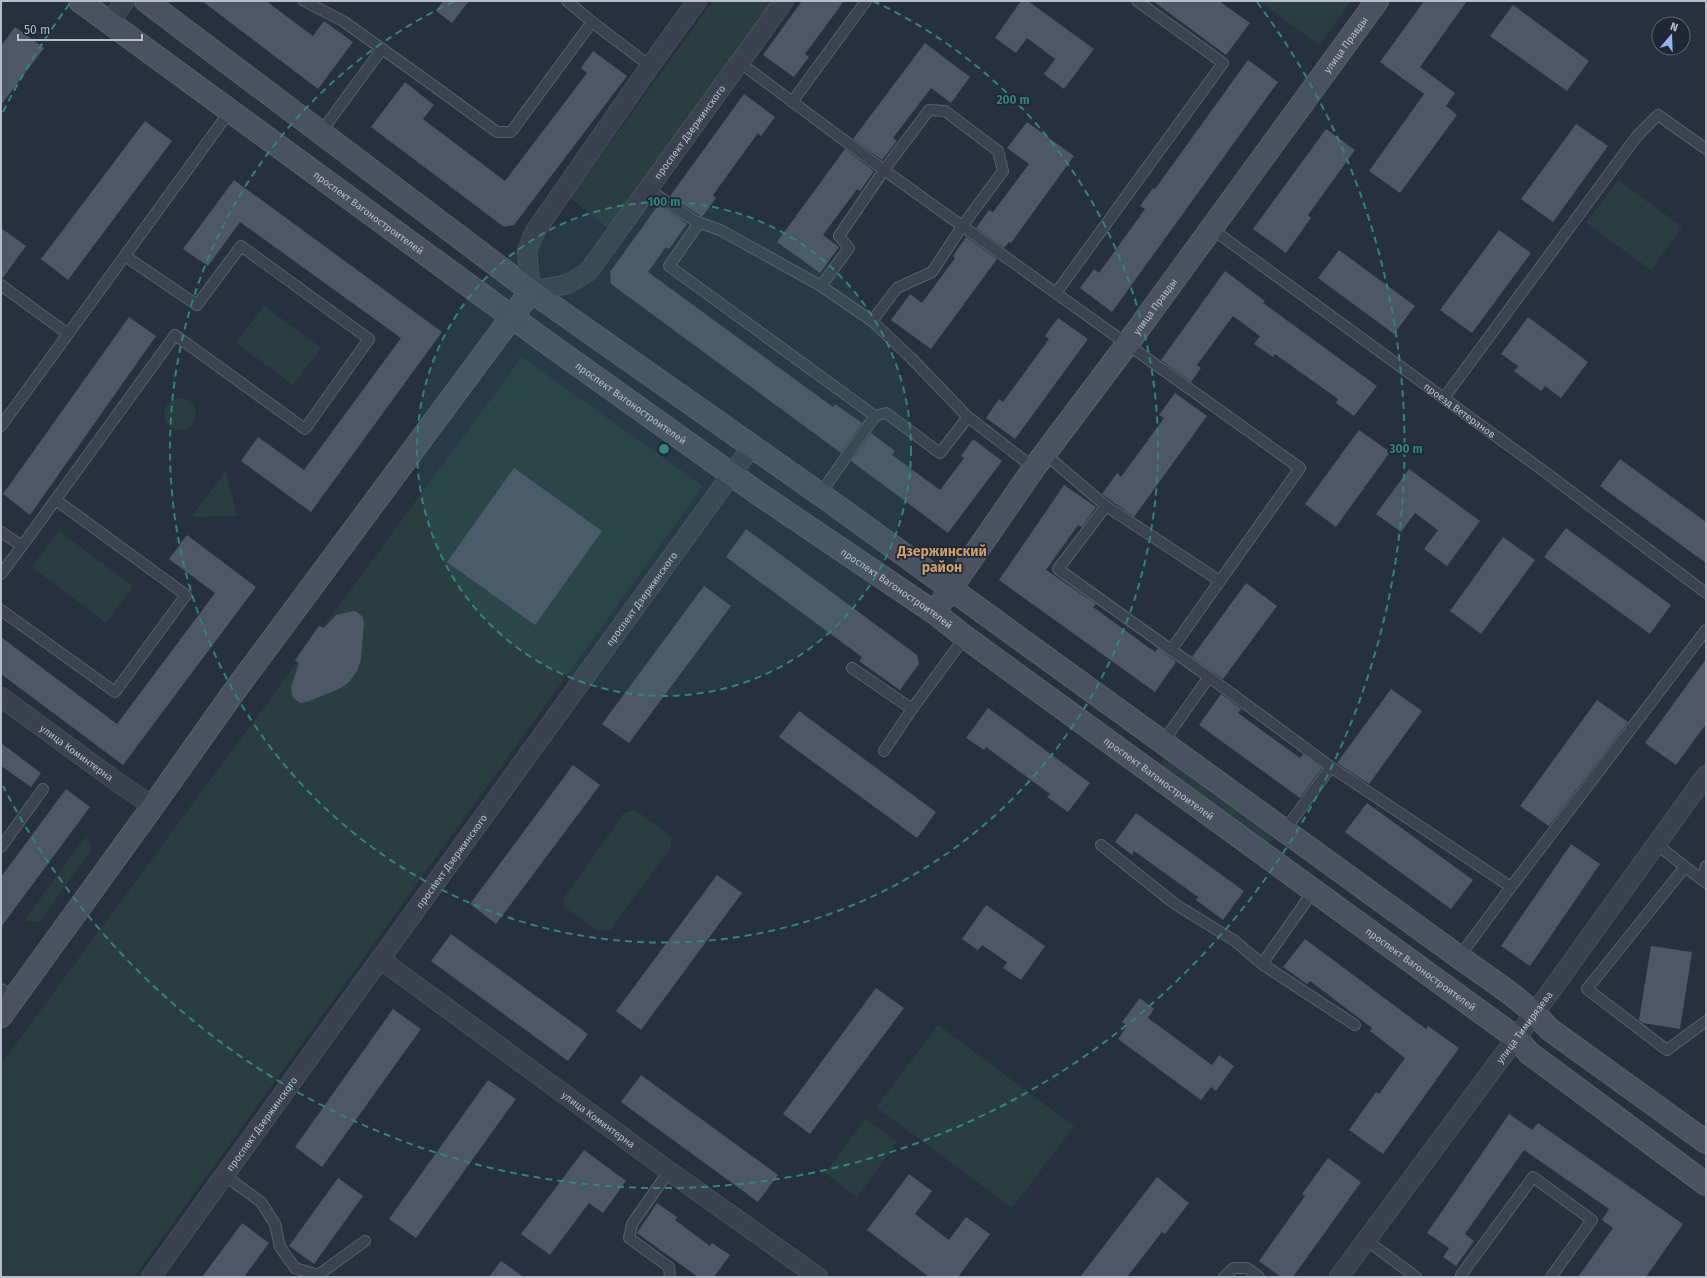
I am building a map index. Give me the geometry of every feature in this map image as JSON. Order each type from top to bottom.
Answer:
[{"type":"main road","name":"проспект Вагоностроителей","points":[[80,1],[513,318],[733,475],[934,613],[1515,1037],[1529,1053],[1706,1184]]},
{"type":"main road","points":[[146,1],[531,291],[820,494],[1285,830],[1459,958],[1509,992],[1534,1012],[1549,1029],[1706,1142]]},
{"type":"main road","name":"улица Правды","points":[[934,613],[1039,461],[1128,344],[1377,1]]},
{"type":"main road","points":[[1,1016],[7,994],[154,806],[233,693],[513,318],[531,291]]},
{"type":"street","points":[[109,22],[124,1]]},
{"type":"street","points":[[531,291],[527,251],[534,233],[697,1]]},
{"type":"street","name":"проспект Дзержинского","points":[[531,291],[568,284],[588,272],[784,1]]},
{"type":"street","name":"проспект Дзержинского","points":[[151,1277],[380,959],[733,475],[752,446]]},
{"type":"street","name":"улица Коминтерна","points":[[1,697],[117,782],[154,806]]},
{"type":"street","name":"улица Тимирязева","points":[[1339,1277],[1515,1037],[1553,988],[1706,775]]},
{"type":"street","name":"улица Коминтерна","points":[[380,959],[818,1277]]},
{"type":"lane","points":[[304,1],[344,21],[497,132],[511,132],[592,22]]},
{"type":"lane","points":[[567,1],[650,66]]},
{"type":"lane","points":[[792,102],[866,1]]},
{"type":"lane","points":[[1056,293],[1223,64],[1137,1]]},
{"type":"lane","points":[[321,132],[382,49]]},
{"type":"lane","points":[[739,62],[884,170],[963,225],[1300,468],[1171,650]]},
{"type":"lane","points":[[820,286],[849,248],[839,236],[884,170],[929,110],[945,111],[998,151],[1003,171],[963,225],[932,272],[897,288],[872,321]]},
{"type":"lane","points":[[1,426],[230,111]]},
{"type":"lane","points":[[1444,398],[1637,136],[1658,115],[1706,149]]},
{"type":"lane","points":[[648,189],[700,223],[720,230],[820,286],[872,321],[911,358],[968,417],[1039,461],[1220,581]]},
{"type":"lane","points":[[700,223],[669,266],[875,416]]},
{"type":"lane","name":"проезд Ветеранов","points":[[1212,229],[1552,477],[1706,594]]},
{"type":"lane","points":[[1,574],[174,335],[305,429],[369,339],[241,246],[197,306],[125,256]]},
{"type":"lane","points":[[1,285],[68,334]]},
{"type":"lane","points":[[820,494],[875,416],[886,413],[940,453],[968,417]]},
{"type":"lane","points":[[1,610],[115,692],[186,595],[56,500]]},
{"type":"lane","points":[[1106,506],[1058,569],[1332,767],[1511,887]]},
{"type":"lane","points":[[1,532],[22,546]]},
{"type":"lane","points":[[1459,958],[1706,630]]},
{"type":"lane","points":[[884,751],[912,709],[965,637]]},
{"type":"lane","points":[[852,668],[912,709]]},
{"type":"lane","points":[[1163,742],[1209,677]]},
{"type":"lane","points":[[1285,830],[1332,767]]},
{"type":"lane","points":[[1,846],[43,789]]},
{"type":"lane","points":[[1656,844],[1704,882]]},
{"type":"lane","points":[[1101,845],[1175,904],[1235,941],[1262,964],[1355,1025]]},
{"type":"lane","points":[[1704,882],[1706,866]]},
{"type":"lane","points":[[1685,867],[1587,989],[1667,1050],[1706,1021]]},
{"type":"lane","points":[[1262,964],[1314,890]]},
{"type":"lane","points":[[669,1170],[632,1224],[629,1238],[669,1267],[670,1277]]},
{"type":"lane","points":[[224,1175],[261,1202],[274,1224],[280,1247],[295,1268],[318,1275],[365,1241]]},
{"type":"lane","points":[[1461,1275],[1533,1177],[1592,1220],[1551,1277]]},
{"type":"lane","points":[[1366,1240],[1416,1277]]},
{"type":"lane","points":[[1224,1277],[1234,1268],[1247,1268],[1259,1277]]},
{"type":"green space","points":[[713,1],[772,1],[608,228],[570,198]]},
{"type":"green space","points":[[1259,1],[1351,1],[1319,45]]},
{"type":"green space","points":[[1618,180],[1682,227],[1651,270],[1586,223]]},
{"type":"green space","points":[[264,306],[321,348],[293,385],[236,343]]},
{"type":"green space","points":[[522,357],[703,486],[134,1277],[1,1277],[1,1064]]},
{"type":"green space","points":[[177,398],[183,398],[193,405],[196,414],[195,420],[189,427],[183,430],[177,430],[167,423],[164,417],[164,411],[171,401]]},
{"type":"green space","points":[[226,471],[237,516],[191,517]]},
{"type":"green space","points":[[59,531],[133,586],[106,623],[32,567]]},
{"type":"green space","points":[[1167,754],[1277,835],[1269,845],[1159,765]]},
{"type":"green space","points":[[635,810],[672,837],[671,847],[610,930],[598,931],[564,907],[564,898],[624,813]]},
{"type":"green space","points":[[86,836],[92,849],[39,922],[24,921]]},
{"type":"green space","points":[[938,1025],[1074,1126],[1012,1208],[876,1107]]},
{"type":"green space","points":[[865,1119],[897,1142],[857,1197],[825,1173]]},
{"type":"building","points":[[202,1],[266,1],[313,36],[324,21],[353,42],[318,89]]},
{"type":"building","points":[[443,1],[469,1],[452,23],[436,11]]},
{"type":"building","points":[[802,1],[844,1],[805,54],[809,57],[794,77],[763,55]]},
{"type":"building","points":[[1021,1],[1028,1],[1094,49],[1064,89],[1044,74],[1055,59],[1027,38],[1016,53],[995,38]]},
{"type":"building","points":[[1153,1],[1219,1],[1250,23],[1226,55]]},
{"type":"building","points":[[1424,1],[1467,1],[1420,67],[1455,93],[1446,106],[1457,115],[1400,193],[1369,171],[1424,94],[1380,62]]},
{"type":"building","points":[[1513,5],[1589,61],[1567,91],[1490,36]]},
{"type":"building","points":[[15,27],[44,48],[1,105],[1,46]]},
{"type":"building","points":[[925,43],[970,77],[951,103],[931,88],[893,138],[897,141],[882,160],[853,139]]},
{"type":"building","points":[[593,51],[627,76],[514,225],[504,227],[371,127],[405,82],[434,105],[423,119],[505,181],[587,73],[581,68]]},
{"type":"building","points":[[1248,60],[1278,82],[1112,312],[1080,288],[1094,269],[1099,273],[1145,209],[1140,206],[1153,188],[1155,189]]},
{"type":"building","points":[[744,94],[775,117],[761,136],[758,133],[713,195],[716,198],[702,217],[670,196]]},
{"type":"building","points":[[145,121],[172,141],[68,280],[41,259]]},
{"type":"building","points":[[1027,122],[1074,156],[1011,243],[1009,242],[1004,248],[976,228],[989,210],[993,212],[1029,164],[1007,148]]},
{"type":"building","points":[[1576,124],[1608,146],[1553,222],[1521,199]]},
{"type":"building","points":[[1326,129],[1355,150],[1308,215],[1311,218],[1286,253],[1253,229]]},
{"type":"building","points":[[845,149],[874,171],[860,191],[857,189],[823,235],[839,247],[820,273],[777,242]]},
{"type":"building","points":[[234,180],[442,332],[311,512],[241,461],[258,437],[304,470],[401,338],[240,222],[208,266],[183,249]]},
{"type":"building","points":[[659,204],[687,224],[669,249],[666,247],[648,272],[833,407],[835,404],[862,423],[841,453],[611,284],[610,272]]},
{"type":"building","points":[[1,228],[26,246],[2,279],[1,279]]},
{"type":"building","points":[[1499,230],[1531,253],[1472,333],[1440,310]]},
{"type":"building","points":[[966,237],[997,259],[931,349],[891,320],[910,294],[922,303],[955,258],[953,256]]},
{"type":"building","points":[[1339,250],[1415,306],[1394,334],[1318,278]]},
{"type":"building","points":[[1225,271],[1265,301],[1263,303],[1377,386],[1354,416],[1336,403],[1338,399],[1275,354],[1273,357],[1254,344],[1260,336],[1233,316],[1197,365],[1201,368],[1191,382],[1161,360]]},
{"type":"building","points":[[129,317],[156,336],[30,515],[3,494]]},
{"type":"building","points":[[1528,317],[1588,362],[1561,398],[1545,386],[1541,391],[1514,371],[1518,366],[1501,354]]},
{"type":"building","points":[[1058,318],[1088,339],[1015,439],[986,418],[999,399],[1003,402],[1049,339],[1045,336]]},
{"type":"building","points":[[1175,393],[1207,416],[1134,517],[1102,494],[1117,473],[1121,477],[1164,418],[1159,415]]},
{"type":"building","points":[[1359,430],[1390,452],[1336,527],[1305,504]]},
{"type":"building","points":[[871,433],[895,451],[892,455],[940,490],[964,458],[961,456],[973,439],[1002,461],[948,533],[851,461]]},
{"type":"building","points":[[1620,459],[1706,522],[1706,563],[1600,486]]},
{"type":"building","points":[[514,468],[602,531],[535,625],[447,562]]},
{"type":"building","points":[[1409,469],[1480,521],[1447,566],[1424,549],[1438,530],[1415,513],[1401,532],[1376,514]]},
{"type":"building","points":[[1064,485],[1096,507],[1082,527],[1078,525],[1046,570],[1096,604],[1093,607],[1155,652],[1158,648],[1176,662],[1155,692],[999,580]]},
{"type":"building","points":[[1566,528],[1671,605],[1650,634],[1544,557]]},
{"type":"building","points":[[746,529],[917,655],[919,664],[900,690],[859,661],[862,657],[726,557]]},
{"type":"building","points":[[187,535],[256,587],[123,765],[1,674],[1,637],[117,724],[215,593],[169,559]]},
{"type":"building","points":[[1503,537],[1535,560],[1481,634],[1450,611]]},
{"type":"building","points":[[1246,583],[1277,606],[1223,679],[1192,657]]},
{"type":"building","points":[[704,586],[731,606],[629,743],[602,724]]},
{"type":"building","points":[[355,611],[362,616],[364,622],[361,660],[357,671],[349,682],[341,688],[307,702],[300,703],[293,698],[291,688],[299,663],[295,660],[319,626],[324,628],[336,615]]},
{"type":"building","points":[[1706,659],[1706,724],[1676,765],[1645,743]]},
{"type":"building","points":[[1391,689],[1422,711],[1369,784],[1337,763]]},
{"type":"building","points":[[1221,694],[1241,709],[1238,713],[1300,758],[1303,754],[1322,768],[1300,798],[1199,725]]},
{"type":"building","points":[[1597,700],[1628,722],[1549,826],[1520,806]]},
{"type":"building","points":[[988,708],[1090,783],[1068,812],[1047,797],[1050,794],[986,747],[984,750],[966,738]]},
{"type":"building","points":[[799,711],[936,812],[917,838],[779,737]]},
{"type":"building","points":[[1,743],[41,773],[31,787],[1,766]]},
{"type":"building","points":[[573,765],[600,785],[496,924],[470,904]]},
{"type":"building","points":[[66,789],[90,807],[1,927],[1,877]]},
{"type":"building","points":[[1367,803],[1473,880],[1451,909],[1345,832]]},
{"type":"building","points":[[1136,813],[1244,891],[1223,920],[1196,900],[1198,897],[1134,851],[1132,855],[1115,842]]},
{"type":"building","points":[[1571,844],[1600,864],[1530,966],[1501,946]]},
{"type":"building","points":[[717,875],[742,893],[641,1030],[616,1011]]},
{"type":"building","points":[[986,905],[1045,946],[1021,980],[1003,968],[1007,962],[982,945],[978,950],[962,939]]},
{"type":"building","points":[[451,934],[588,1034],[568,1061],[431,961]]},
{"type":"building","points":[[1305,939],[1426,1029],[1428,1026],[1459,1048],[1383,1154],[1349,1130],[1376,1092],[1379,1094],[1405,1058],[1370,1031],[1372,1028],[1310,981],[1307,984],[1283,967]]},
{"type":"building","points":[[1651,946],[1692,952],[1680,1029],[1643,1023],[1639,1020]]},
{"type":"building","points":[[876,988],[904,1008],[810,1134],[783,1114]]},
{"type":"building","points":[[1140,998],[1154,1009],[1148,1018],[1212,1065],[1219,1055],[1234,1066],[1216,1091],[1211,1087],[1201,1100],[1118,1039],[1127,1026],[1122,1022]]},
{"type":"building","points":[[393,1009],[421,1029],[322,1167],[295,1147]]},
{"type":"building","points":[[641,1075],[778,1175],[758,1202],[621,1102]]},
{"type":"building","points":[[488,1080],[516,1099],[416,1238],[389,1219]]},
{"type":"building","points":[[1509,1114],[1532,1130],[1538,1123],[1683,1224],[1646,1277],[1578,1277],[1613,1228],[1602,1220],[1609,1209],[1524,1150],[1465,1234],[1474,1241],[1456,1266],[1443,1257],[1449,1248],[1427,1233]]},
{"type":"building","points":[[584,1150],[626,1181],[603,1213],[589,1203],[550,1255],[521,1234]]},
{"type":"building","points":[[1328,1158],[1361,1182],[1293,1277],[1281,1277],[1259,1261],[1305,1196],[1302,1194]]},
{"type":"building","points":[[909,1174],[932,1191],[915,1214],[949,1240],[966,1217],[990,1234],[958,1277],[929,1277],[867,1230]]},
{"type":"building","points":[[1157,1177],[1189,1203],[1165,1234],[1162,1232],[1127,1277],[1080,1277]]},
{"type":"building","points":[[338,1178],[363,1196],[314,1264],[289,1246]]},
{"type":"building","points":[[657,1203],[677,1217],[675,1220],[710,1246],[712,1243],[730,1255],[714,1277],[698,1277],[637,1233]]},
{"type":"building","points":[[242,1223],[269,1243],[244,1277],[202,1277]]},
{"type":"building","points":[[501,1261],[524,1277],[489,1277]]},
{"type":"district","name":"Дзержинский район","points":[[942,560]]}]
